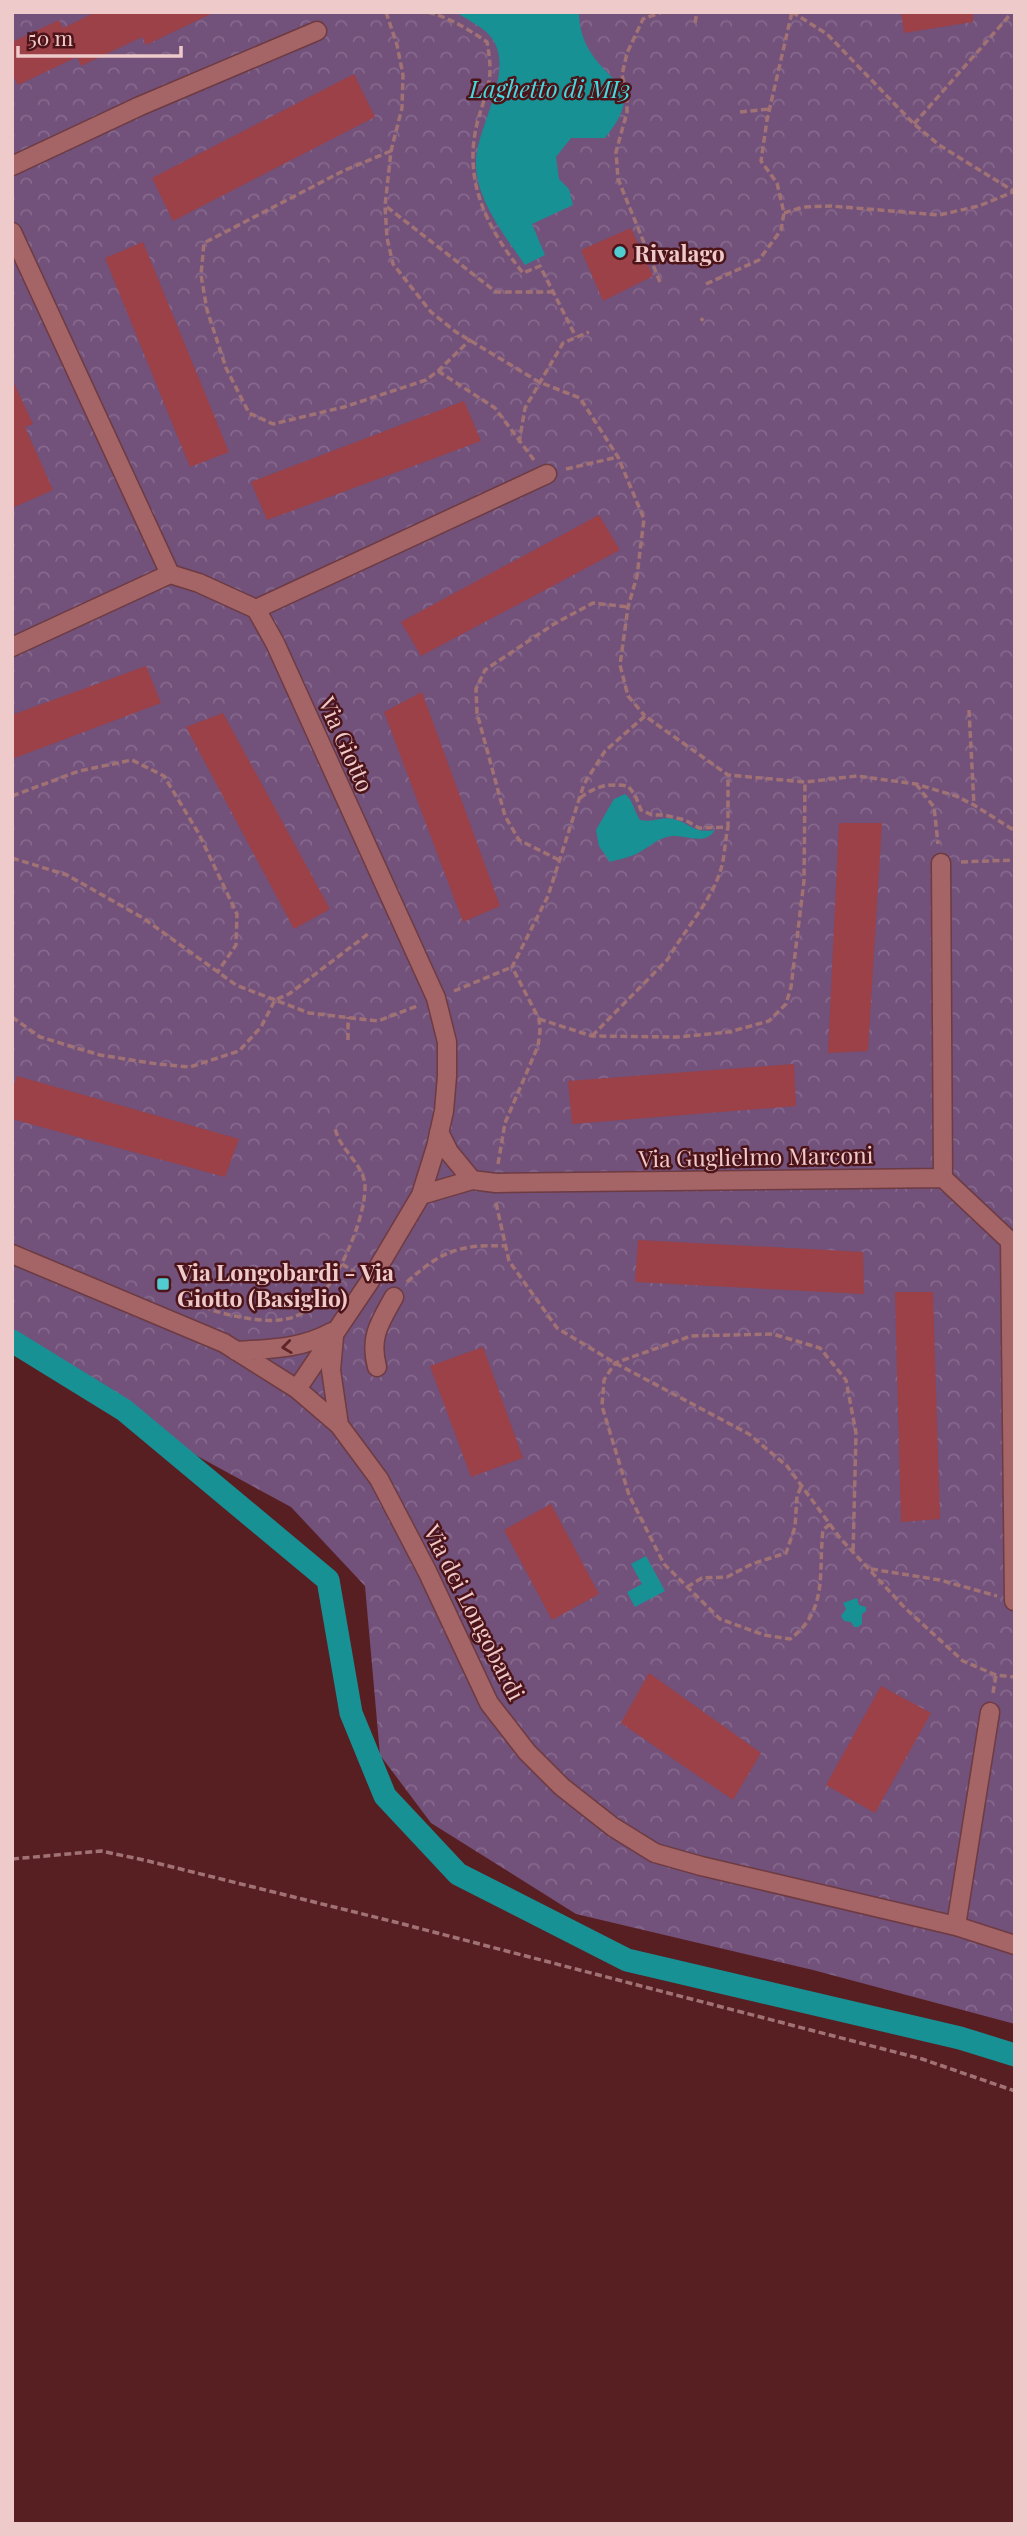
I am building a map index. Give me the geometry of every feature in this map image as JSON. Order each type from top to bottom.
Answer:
[{"type":"street","points":[[12,166],[140,106],[317,31]]},
{"type":"street","points":[[12,232],[170,574]]},
{"type":"street","points":[[12,647],[170,574],[199,583],[256,609],[547,474]]},
{"type":"street","name":"Via Giotto","points":[[256,609],[275,643],[436,998],[447,1042],[447,1076],[439,1132],[421,1195],[370,1281],[297,1389]]},
{"type":"street","points":[[941,863],[943,1178],[1012,1241],[1014,1601]]},
{"type":"street","points":[[439,1132],[449,1152],[472,1180]]},
{"type":"street","name":"Via Guglielmo Marconi","points":[[421,1195],[472,1180],[496,1183],[943,1178]]},
{"type":"street","name":"Via dei Longobardi","points":[[12,1255],[155,1312],[236,1351],[297,1389],[339,1425],[379,1479],[427,1571],[489,1703],[527,1752],[562,1787],[613,1828],[656,1853],[701,1867],[956,1926],[1015,1945]]},
{"type":"street","points":[[377,1367],[373,1353],[375,1331],[394,1297]]},
{"type":"street","points":[[236,1351],[295,1347],[335,1331]]},
{"type":"street","name":"Via Giotto","points":[[335,1331],[331,1370],[339,1425]]},
{"type":"street","points":[[956,1926],[990,1712]]},
{"type":"path","points":[[386,12],[403,75],[402,108],[391,151],[386,206],[387,238],[393,264],[431,312],[456,332],[539,382],[580,398],[618,457],[644,519],[638,576],[628,607],[621,665],[628,696],[645,716],[728,775],[805,782],[857,776],[916,784],[974,804],[1015,831]]},
{"type":"path","points":[[428,12],[470,30],[486,42],[491,66],[489,91],[479,119],[472,152],[474,180],[484,213],[507,253],[523,273],[540,266],[576,337]]},
{"type":"path","points":[[660,282],[618,179],[616,152],[627,112],[627,94],[622,75],[627,53],[643,19],[662,12]]},
{"type":"path","points":[[695,23],[697,12]]},
{"type":"path","points":[[706,284],[759,260],[781,230],[783,213],[777,183],[761,160],[769,109],[792,12],[827,34],[914,124],[939,145],[1014,192]]},
{"type":"path","points":[[914,124],[1009,16]]},
{"type":"path","points":[[740,112],[769,109]]},
{"type":"path","points":[[391,151],[343,171],[204,243],[201,275],[207,310],[226,368],[249,413],[273,424],[388,394],[426,380],[471,339]]},
{"type":"path","points":[[783,213],[803,207],[831,206],[939,215],[979,206],[1014,192]]},
{"type":"path","points":[[386,206],[496,292],[555,292]]},
{"type":"path","points":[[519,443],[525,408],[563,343],[589,332]]},
{"type":"path","points":[[438,371],[495,408],[519,443],[547,474],[618,457]]},
{"type":"path","points":[[559,860],[519,840],[505,816],[477,713],[476,689],[485,670],[554,624],[593,603],[628,607]]},
{"type":"path","points":[[969,710],[974,804]]},
{"type":"path","points":[[12,858],[67,874],[143,918],[236,985],[309,1013],[378,1021],[513,967],[548,896],[584,784],[605,751],[645,716]]},
{"type":"path","points":[[12,796],[79,772],[132,760],[164,776],[199,834],[237,914],[236,945],[217,973]]},
{"type":"path","points":[[592,1036],[668,959],[676,944],[690,929],[712,889],[722,865],[728,827],[728,775]]},
{"type":"path","points":[[539,1019],[592,1036],[677,1037],[729,1032],[769,1021],[786,1004],[791,987],[804,881],[805,782]]},
{"type":"path","points":[[579,800],[594,788],[611,783],[628,786],[641,810],[652,816],[664,815],[685,820],[699,828],[728,827]]},
{"type":"path","points":[[916,784],[933,807],[941,863],[1015,860]]},
{"type":"path","points":[[12,1017],[40,1037],[100,1055],[190,1067],[239,1051],[261,1027],[275,1000],[289,994],[368,934]]},
{"type":"path","points":[[513,967],[539,1019],[538,1046],[505,1123],[496,1183],[496,1204],[509,1261],[557,1328],[615,1363],[748,1434],[787,1466],[853,1553],[905,1608],[963,1661],[996,1675],[1015,1677]]},
{"type":"path","points":[[348,1017],[348,1040]]},
{"type":"path","points":[[195,1301],[203,1307],[244,1318],[275,1321],[296,1317],[316,1303],[342,1264],[360,1214],[365,1187],[355,1159],[336,1138],[335,1127]]},
{"type":"path","points":[[394,1297],[425,1267],[451,1251],[471,1245],[506,1246]]},
{"type":"path","points":[[342,1264],[356,1272]]},
{"type":"path","points":[[830,1524],[823,1530],[820,1588],[813,1614],[803,1629],[790,1639],[764,1636],[720,1619],[664,1564],[629,1495],[602,1406],[604,1380],[615,1363],[691,1336],[774,1334],[820,1348],[846,1380],[856,1433],[853,1553]]},
{"type":"path","points":[[687,1587],[702,1578],[727,1577],[752,1564],[786,1553],[795,1527],[797,1496],[801,1487]]},
{"type":"path","points":[[869,1569],[940,1580],[1014,1601]]},
{"type":"path","points":[[12,1859],[102,1850],[488,1946],[909,2056],[1015,2091]]},
{"type":"green space","points":[[12,12],[1015,12],[1015,2024],[813,1970],[576,1914],[431,1823],[380,1755],[365,1586],[291,1507],[177,1445],[64,1365],[12,1332]]},
{"type":"water","name":"Laghetto di MI3","points":[[456,12],[579,12],[586,44],[600,65],[620,85],[623,94],[621,114],[605,138],[571,138],[556,157],[559,179],[569,189],[573,205],[532,224],[545,255],[525,265],[492,216],[477,174],[478,146],[498,80],[498,50],[488,33]]},
{"type":"water","points":[[625,794],[640,820],[669,818],[697,829],[715,830],[701,839],[679,836],[658,840],[635,855],[610,862],[599,846],[596,830],[614,799]]},
{"type":"water","points":[[646,1556],[665,1591],[635,1607],[627,1592],[642,1584],[631,1564]]},
{"type":"water","points":[[857,1598],[859,1605],[866,1607],[866,1611],[862,1614],[862,1624],[854,1627],[841,1616],[846,1609],[843,1603]]},
{"type":"building","points":[[96,12],[215,12],[146,45],[142,37],[81,66],[77,57],[18,85],[12,74],[12,42],[59,20],[63,28]]},
{"type":"building","points":[[901,12],[973,12],[973,22],[904,33]]},
{"type":"building","points":[[354,74],[375,117],[173,221],[152,178]]},
{"type":"building","points":[[631,228],[653,276],[603,301],[581,250]]},
{"type":"building","points":[[143,242],[229,452],[190,467],[105,258]]},
{"type":"building","points":[[12,379],[33,424],[25,427],[53,490],[12,508]]},
{"type":"building","points":[[464,401],[481,441],[267,520],[251,482]]},
{"type":"building","points":[[599,515],[620,550],[421,656],[401,622]]},
{"type":"building","points":[[146,666],[161,703],[12,759],[12,715]]},
{"type":"building","points":[[422,692],[500,906],[463,922],[384,712]]},
{"type":"building","points":[[223,713],[330,909],[294,929],[186,727]]},
{"type":"building","points":[[839,823],[882,823],[868,1051],[828,1053]]},
{"type":"building","points":[[794,1064],[796,1106],[572,1124],[568,1081]]},
{"type":"building","points":[[17,1076],[239,1139],[225,1177],[12,1119],[12,1091]]},
{"type":"building","points":[[638,1240],[863,1252],[864,1294],[635,1282]]},
{"type":"building","points":[[895,1292],[933,1292],[940,1519],[901,1522]]},
{"type":"building","points":[[483,1347],[523,1458],[471,1477],[430,1366]]},
{"type":"building","points":[[551,1504],[599,1594],[552,1620],[504,1530]]},
{"type":"building","points":[[649,1673],[761,1753],[733,1800],[621,1723]]},
{"type":"building","points":[[881,1686],[931,1713],[875,1813],[826,1785]]},
{"type":"waterway","points":[[12,1341],[124,1410],[328,1580],[351,1713],[385,1796],[458,1874],[627,1960],[960,2038],[1015,2055]]},
{"type":"place","name":"Rivalago","points":[[620,252]]},
{"type":"place","name":"Via Longobardi - Via Giotto (Basiglio)","points":[[163,1284]]}]
